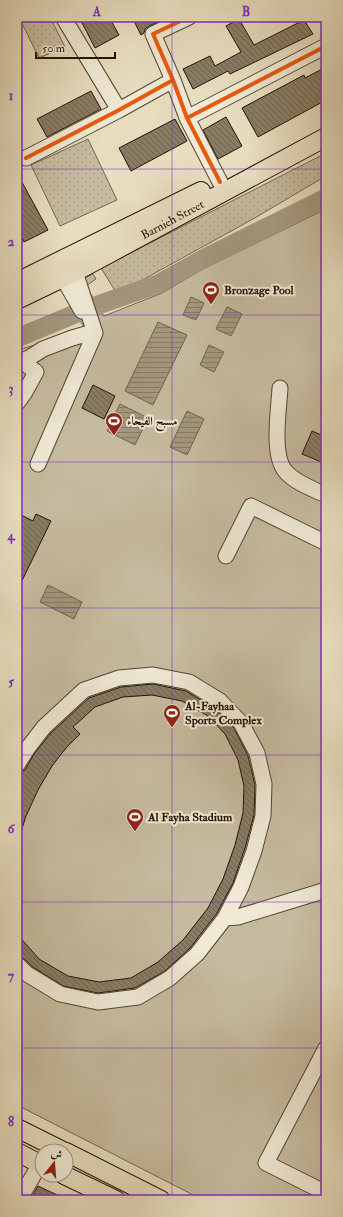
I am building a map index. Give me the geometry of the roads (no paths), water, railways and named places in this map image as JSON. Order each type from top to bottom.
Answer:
[{"type":"main road","name":"Barnieh Street","points":[[17,282],[220,182],[326,125]]},
{"type":"main road","name":"Barnieh Street","points":[[17,300],[69,275],[326,137]]},
{"type":"main road","points":[[17,1128],[47,1143]]},
{"type":"main road","points":[[17,1152],[34,1160]]},
{"type":"main road","points":[[74,1156],[161,1200]]},
{"type":"main road","points":[[74,1180],[115,1200]]},
{"type":"street","points":[[64,17],[119,110]]},
{"type":"street","points":[[189,17],[152,34],[173,80],[187,118],[220,182]]},
{"type":"street","points":[[187,118],[326,46]]},
{"type":"street","points":[[26,158],[173,80]]},
{"type":"street","points":[[69,275],[81,310],[93,327]]},
{"type":"street","points":[[17,403],[36,372],[20,362],[43,348],[86,334],[93,327]]},
{"type":"street","points":[[38,464],[93,327]]},
{"type":"street","points":[[280,388],[277,437],[279,458],[286,472],[299,482],[326,495]]},
{"type":"street","points":[[226,556],[251,506],[326,543]]},
{"type":"street","points":[[17,765],[44,727],[84,690],[119,678],[153,675],[189,682],[220,701],[241,723],[257,753],[264,784],[263,816],[254,851],[241,887],[224,918],[197,954],[170,978],[138,997],[98,1002],[60,994],[27,974],[17,964]]},
{"type":"street","points":[[224,918],[238,917],[326,890]]},
{"type":"street","points":[[326,1048],[266,1163],[326,1193]]},
{"type":"street","points":[[19,1200],[34,1175]]},
{"type":"waterway","points":[[98,305],[158,284],[201,260],[326,198]]},
{"type":"waterway","points":[[17,338],[75,314]]},
{"type":"place","name":"Bronzage Pool","points":[[211,305]]},
{"type":"place","name":"مسبح الفيحاء","points":[[114,436]]},
{"type":"place","name":"Al-Fayhaa Sports Complex","points":[[172,728]]},
{"type":"place","name":"Al Fayha Stadium","points":[[135,832]]}]
